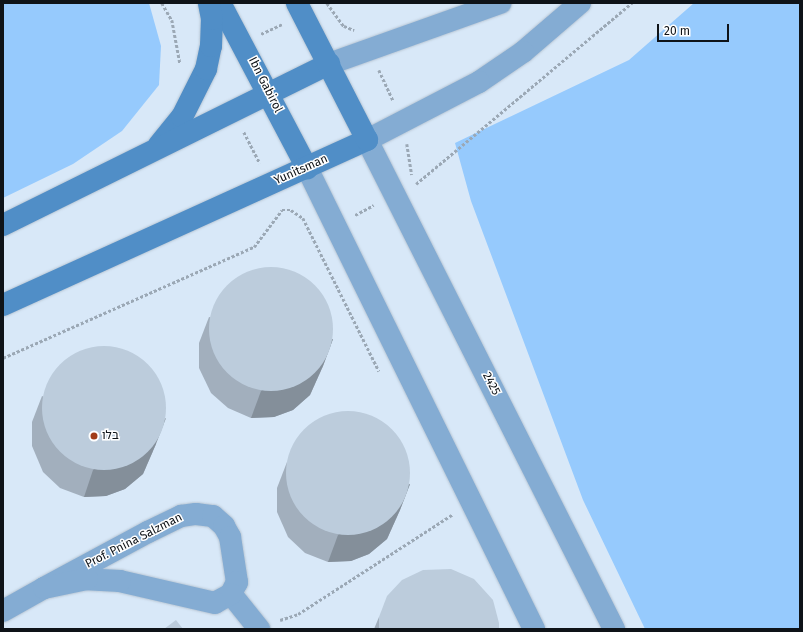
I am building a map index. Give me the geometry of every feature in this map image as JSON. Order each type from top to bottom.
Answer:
[{"type":"street","points":[[153,151],[182,117],[206,69],[211,46],[212,19],[209,3]]},
{"type":"street","name":"Ibn Gabirol","points":[[220,3],[269,92],[307,168]]},
{"type":"street","points":[[297,3],[367,140]]},
{"type":"street","points":[[3,226],[269,92],[329,64],[500,3]]},
{"type":"street","name":"Yunitsman","points":[[3,305],[367,140],[478,82],[523,52],[580,3]]},
{"type":"street","name":"2425","points":[[367,140],[404,190],[614,629]]},
{"type":"street","points":[[307,168],[534,629]]},
{"type":"street","name":"Prof. Pnina Salzman","points":[[3,611],[44,588],[148,532],[181,516],[196,514],[213,516],[224,526],[230,537],[237,582],[231,594],[215,603],[194,600],[141,585],[87,579],[44,588]]},
{"type":"street","points":[[231,594],[254,626]]},
{"type":"path","points":[[162,3],[172,20],[180,63]]},
{"type":"path","points":[[327,3],[344,26],[359,31],[369,50]]},
{"type":"path","points":[[312,237],[404,190],[632,3]]},
{"type":"path","points":[[3,358],[254,247],[282,210],[234,110]]},
{"type":"path","points":[[254,626],[298,614],[471,502]]},
{"type":"shaded area","points":[[3,3],[149,3],[161,46],[159,85],[122,131],[73,164],[3,198]]},
{"type":"shaded area","points":[[694,3],[800,3],[800,629],[645,629],[583,500],[471,201],[455,143],[629,60]]},
{"type":"building","points":[[271,267],[283,268],[295,272],[306,277],[315,285],[323,294],[328,305],[332,317],[332,341],[328,353],[323,364],[315,373],[306,381],[295,386],[283,390],[271,391],[259,390],[247,386],[236,381],[227,373],[219,364],[214,353],[210,341],[209,329],[210,317],[214,305],[219,294],[227,285],[236,277],[247,272],[259,268]]},
{"type":"building","name":"בלו","points":[[110,346],[128,350],[139,356],[152,368],[162,384],[166,408],[162,432],[156,443],[144,456],[122,468],[98,470],[80,466],[69,460],[56,448],[44,426],[42,402],[46,384],[52,373],[64,360],[86,348]]},
{"type":"building","points":[[348,411],[360,412],[372,416],[392,429],[405,449],[409,461],[409,485],[405,497],[392,517],[372,530],[360,534],[348,535],[336,534],[324,530],[304,517],[291,497],[287,485],[286,473],[287,461],[291,449],[304,429],[324,416],[336,412]]},
{"type":"building","points":[[451,569],[474,579],[493,600],[499,623],[499,629],[379,629],[379,617],[387,596],[402,580],[423,570]]},
{"type":"building","points":[[176,620],[183,629],[164,629]]},
{"type":"place","name":"בלו","points":[[94,436]]}]
